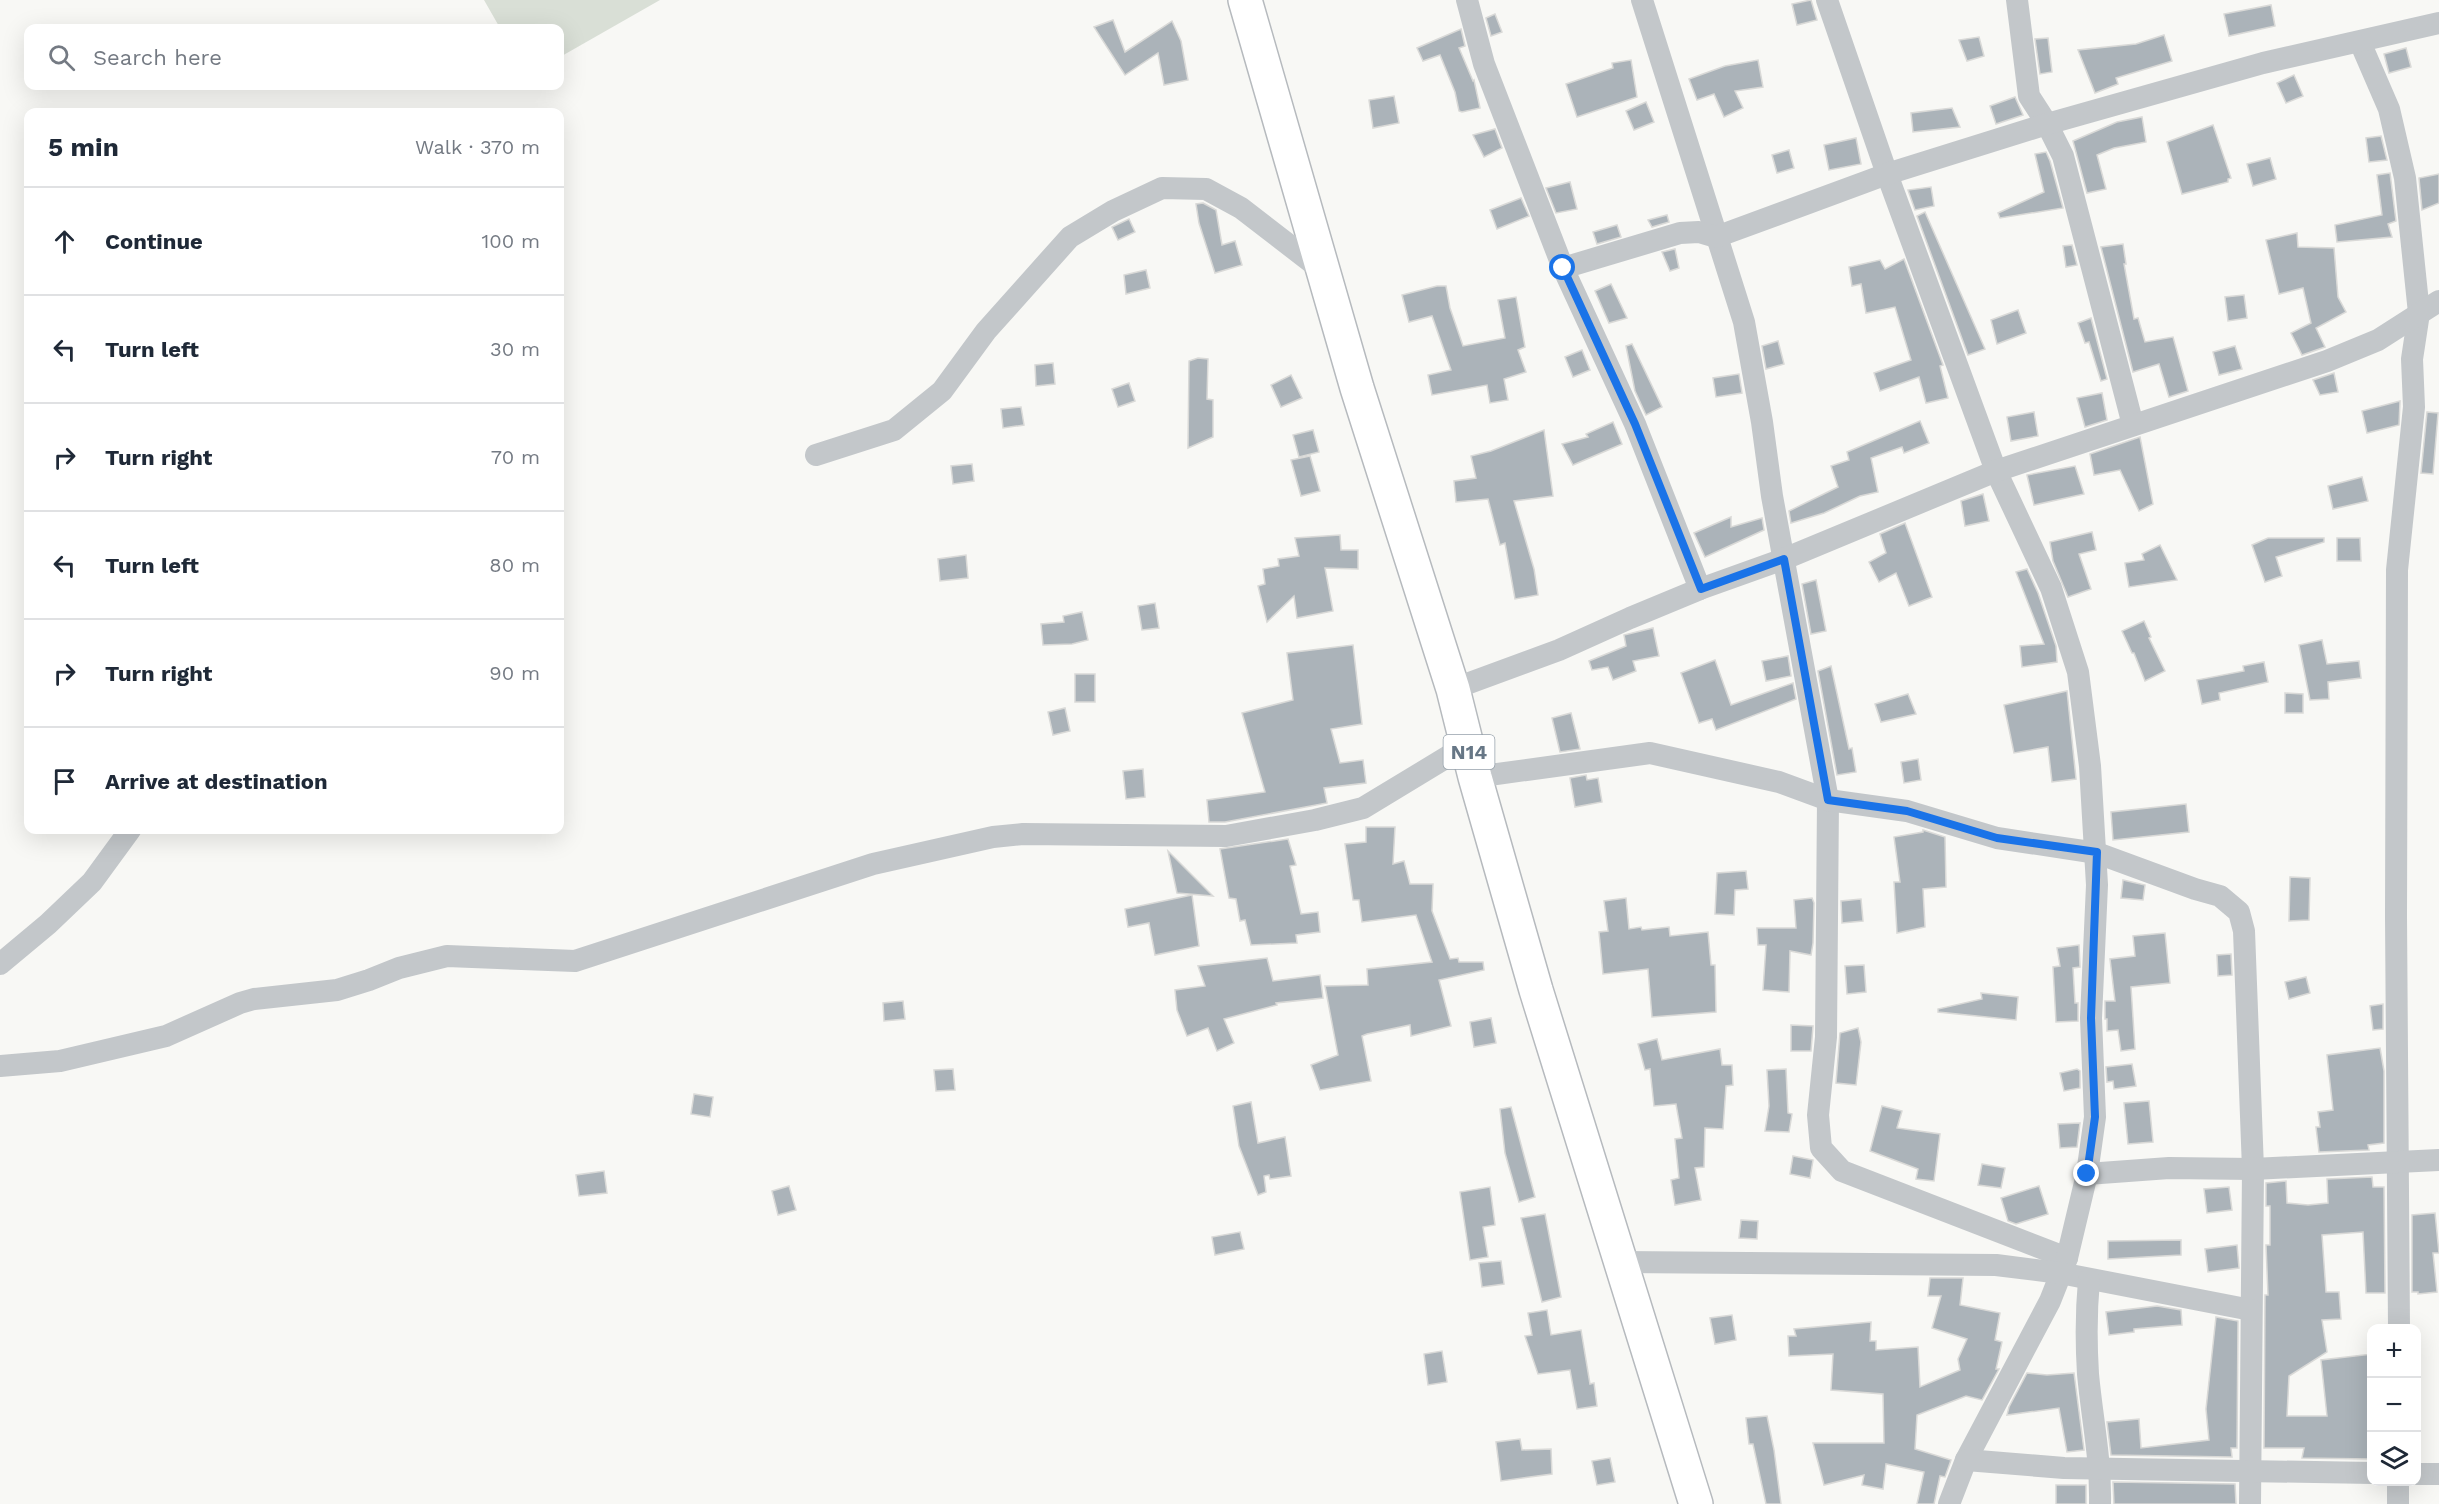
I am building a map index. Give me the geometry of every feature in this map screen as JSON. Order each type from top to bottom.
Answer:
[{"type":"main road","name":"N14","points":[[1245,0],[1357,388],[1453,689],[1475,777],[1536,990],[1696,1504]]},
{"type":"street","points":[[1467,0],[1485,64],[1563,268],[1635,424],[1701,589]]},
{"type":"street","points":[[1642,0],[1744,322],[1828,800],[1826,1037],[1818,1115],[1821,1148],[1842,1172],[2063,1265],[2089,1280],[2251,1310]]},
{"type":"street","points":[[1827,0],[1887,174],[1996,471],[2051,588],[2078,672],[2090,766],[2097,852],[2091,1018],[2095,1117],[2087,1174],[2063,1265],[2050,1301],[1966,1460],[1949,1504]]},
{"type":"street","points":[[2017,0],[2029,96],[2047,124],[2062,156],[2133,425]]},
{"type":"street","points":[[1563,268],[1680,233],[1699,232],[1716,237],[1887,174],[2047,124],[2263,63],[2439,23]]},
{"type":"street","points":[[2360,42],[2389,109],[2405,178],[2419,313],[2412,360],[2414,407],[2397,570],[2398,1324]]},
{"type":"street","points":[[816,455],[894,430],[942,391],[986,331],[1070,237],[1113,211],[1162,188],[1206,189],[1241,208],[1324,272]]},
{"type":"street","points":[[1453,689],[1559,650],[1701,589],[1784,559],[1996,471],[2327,361],[2378,340],[2439,301]]},
{"type":"street","points":[[0,1066],[60,1061],[166,1036],[247,1001],[337,990],[399,968],[447,956],[575,961],[873,864],[993,837],[1023,834],[1226,836],[1315,820],[1363,808],[1467,745]]},
{"type":"street","points":[[1475,777],[1650,753],[1779,782],[1828,800],[1907,811],[1997,838],[2097,852],[2195,889],[2220,896],[2239,912],[2244,931],[2253,1169],[2250,1504]]},
{"type":"street","points":[[0,964],[48,924],[92,882],[127,834]]},
{"type":"street","points":[[2087,1174],[2169,1168],[2253,1169],[2439,1160]]},
{"type":"street","points":[[1621,1262],[2063,1265]]},
{"type":"street","points":[[2089,1280],[2085,1315],[2088,1375],[2101,1469],[2100,1504]]},
{"type":"street","points":[[1966,1460],[2064,1468],[2367,1473]]},
{"type":"street","points":[[2421,1473],[2439,1474]]},
{"type":"street","points":[[2398,1486],[2398,1504]]},
{"type":"shaded area","points":[[484,0],[660,0],[564,55],[564,24],[498,24]]},
{"type":"building","points":[[1811,0],[1817,20],[1797,25],[1792,4]]},
{"type":"building","points":[[2271,5],[2275,26],[2229,36],[2224,14]]},
{"type":"building","points":[[1495,14],[1502,32],[1491,36],[1486,18]]},
{"type":"building","points":[[1113,20],[1125,52],[1172,21],[1181,41],[1188,80],[1164,85],[1158,53],[1125,75],[1094,27]]},
{"type":"building","points":[[1461,29],[1465,46],[1459,48],[1474,80],[1480,108],[1462,112],[1459,111],[1455,92],[1440,55],[1423,61],[1417,48]]},
{"type":"building","points":[[2164,35],[2172,61],[2116,78],[2118,84],[2095,93],[2078,50],[2136,44]]},
{"type":"building","points":[[1979,37],[1984,56],[1967,61],[1959,40]]},
{"type":"building","points":[[2048,38],[2052,72],[2040,74],[2035,39]]},
{"type":"building","points":[[2406,48],[2411,67],[2389,73],[2384,54]]},
{"type":"building","points":[[1631,60],[1637,97],[1577,117],[1566,84],[1613,68],[1612,63]]},
{"type":"building","points":[[1758,60],[1763,87],[1735,91],[1743,108],[1724,117],[1714,94],[1697,100],[1689,79],[1725,66]]},
{"type":"building","points":[[2294,75],[2303,96],[2286,103],[2277,83]]},
{"type":"building","points":[[1394,96],[1399,123],[1373,128],[1369,100]]},
{"type":"building","points":[[2015,97],[2023,115],[1996,124],[1990,106]]},
{"type":"building","points":[[1646,102],[1654,122],[1634,130],[1626,111]]},
{"type":"building","points":[[1952,108],[1960,127],[1913,132],[1911,113]]},
{"type":"building","points":[[2142,117],[2146,142],[2114,148],[2097,155],[2106,189],[2087,193],[2073,141],[2117,122]]},
{"type":"building","points":[[2213,125],[2231,178],[2228,182],[2182,194],[2167,142]]},
{"type":"building","points":[[1495,129],[1502,148],[1484,157],[1473,135]]},
{"type":"building","points":[[2381,136],[2387,160],[2369,162],[2366,138]]},
{"type":"building","points":[[1856,138],[1861,164],[1829,170],[1824,145]]},
{"type":"building","points":[[1789,150],[1794,168],[1777,173],[1772,155]]},
{"type":"building","points":[[2046,152],[2063,208],[2000,218],[1998,213],[2044,192],[2035,154]]},
{"type":"building","points":[[2270,158],[2276,179],[2253,186],[2247,164]]},
{"type":"building","points":[[2390,173],[2396,221],[2388,224],[2392,237],[2337,242],[2335,225],[2382,215],[2377,175]]},
{"type":"building","points":[[2439,174],[2439,203],[2422,210],[2419,178]]},
{"type":"building","points":[[1570,182],[1577,209],[1556,213],[1546,188]]},
{"type":"building","points":[[1931,187],[1934,206],[1915,210],[1908,190]]},
{"type":"building","points":[[1521,198],[1529,216],[1497,229],[1490,210]]},
{"type":"building","points":[[1203,203],[1216,210],[1222,245],[1235,241],[1242,265],[1215,273],[1199,223],[1196,204]]},
{"type":"building","points":[[1925,212],[1985,349],[1968,355],[1917,216]]},
{"type":"building","points":[[1667,215],[1669,222],[1652,227],[1648,220]]},
{"type":"building","points":[[1129,219],[1135,232],[1118,240],[1112,227]]},
{"type":"building","points":[[1617,225],[1621,237],[1597,244],[1593,232]]},
{"type":"building","points":[[2297,233],[2298,247],[2334,248],[2338,297],[2346,312],[2316,328],[2325,347],[2302,355],[2291,333],[2311,323],[2303,288],[2279,294],[2266,240]]},
{"type":"building","points":[[2123,244],[2126,264],[2124,264],[2134,319],[2138,318],[2145,342],[2173,337],[2188,391],[2169,397],[2159,364],[2133,372],[2101,247]]},
{"type":"building","points":[[2072,245],[2077,265],[2066,267],[2063,246]]},
{"type":"building","points":[[1675,249],[1679,268],[1670,271],[1662,252]]},
{"type":"building","points":[[1904,259],[1943,365],[1940,366],[1948,398],[1926,403],[1919,377],[1880,391],[1874,373],[1911,360],[1895,307],[1866,313],[1861,284],[1852,286],[1849,267],[1880,260],[1885,269]]},
{"type":"building","points":[[1146,270],[1150,288],[1126,294],[1124,275]]},
{"type":"building","points":[[1611,284],[1627,318],[1609,323],[1595,291]]},
{"type":"building","points":[[1437,286],[1446,286],[1450,308],[1463,346],[1505,338],[1498,300],[1516,297],[1525,347],[1518,350],[1526,372],[1504,379],[1508,400],[1490,403],[1487,385],[1432,395],[1428,375],[1451,370],[1432,316],[1409,322],[1402,295]]},
{"type":"building","points":[[2244,295],[2247,318],[2228,321],[2225,297]]},
{"type":"building","points":[[2018,310],[2026,333],[1997,344],[1991,320]]},
{"type":"building","points":[[2091,318],[2107,379],[2101,381],[2089,342],[2085,343],[2078,323]]},
{"type":"building","points":[[1778,341],[1784,364],[1766,369],[1762,346]]},
{"type":"building","points":[[1632,344],[1662,407],[1646,415],[1635,391],[1626,346]]},
{"type":"building","points":[[2235,346],[2242,369],[2219,375],[2213,352]]},
{"type":"building","points":[[1582,350],[1590,370],[1573,377],[1565,357]]},
{"type":"building","points":[[1198,358],[1208,359],[1207,399],[1213,400],[1213,437],[1188,448],[1189,361]]},
{"type":"building","points":[[1053,363],[1055,384],[1036,386],[1035,365]]},
{"type":"building","points":[[2334,373],[2338,392],[2320,395],[2313,380]]},
{"type":"building","points":[[1739,374],[1742,393],[1716,397],[1713,378]]},
{"type":"building","points":[[1291,375],[1302,398],[1281,407],[1271,385]]},
{"type":"building","points":[[1129,383],[1135,401],[1118,407],[1112,389]]},
{"type":"building","points":[[2102,393],[2107,420],[2085,427],[2077,398]]},
{"type":"building","points":[[2400,401],[2399,425],[2367,433],[2362,411]]},
{"type":"building","points":[[1021,407],[1024,425],[1003,428],[1001,409]]},
{"type":"building","points":[[2034,412],[2038,436],[2011,441],[2007,417]]},
{"type":"building","points":[[2427,412],[2438,413],[2433,474],[2421,473]]},
{"type":"building","points":[[1920,421],[1929,443],[1904,453],[1902,447],[1871,458],[1878,492],[1860,496],[1824,513],[1791,523],[1789,511],[1838,487],[1831,466],[1849,460],[1847,452]]},
{"type":"building","points":[[1613,422],[1622,444],[1573,465],[1562,444],[1588,437],[1586,434]]},
{"type":"building","points":[[1313,430],[1319,452],[1299,457],[1293,435]]},
{"type":"building","points":[[1544,430],[1553,496],[1514,501],[1534,569],[1538,595],[1515,599],[1505,543],[1500,545],[1488,499],[1456,502],[1454,481],[1476,478],[1471,456],[1491,451]]},
{"type":"building","points":[[2140,437],[2153,504],[2139,511],[2120,470],[2094,475],[2090,454]]},
{"type":"building","points":[[1310,456],[1320,491],[1301,496],[1291,460]]},
{"type":"building","points":[[972,464],[974,481],[953,484],[951,466]]},
{"type":"building","points":[[2075,466],[2084,494],[2034,505],[2027,475]]},
{"type":"building","points":[[2362,477],[2368,501],[2333,509],[2328,486]]},
{"type":"building","points":[[1983,494],[1989,521],[1965,526],[1961,501]]},
{"type":"building","points":[[1731,517],[1731,527],[1762,518],[1764,530],[1705,557],[1694,533]]},
{"type":"building","points":[[1905,523],[1932,597],[1909,606],[1896,573],[1879,582],[1869,562],[1886,553],[1880,534]]},
{"type":"building","points":[[2092,532],[2096,550],[2079,554],[2091,589],[2068,597],[2053,561],[2050,542]]},
{"type":"building","points":[[1340,535],[1341,550],[1358,550],[1358,569],[1325,568],[1333,611],[1297,618],[1294,596],[1267,622],[1258,586],[1265,584],[1263,569],[1279,566],[1278,559],[1299,556],[1295,538]]},
{"type":"building","points":[[2268,538],[2324,538],[2324,542],[2276,557],[2282,576],[2265,582],[2252,545]]},
{"type":"building","points":[[2337,538],[2360,538],[2361,561],[2337,561]]},
{"type":"building","points":[[2160,545],[2177,580],[2129,587],[2125,563],[2144,560],[2142,554]]},
{"type":"building","points":[[966,555],[968,578],[940,581],[938,559]]},
{"type":"building","points":[[2027,569],[2038,593],[2056,646],[2057,662],[2022,667],[2020,646],[2044,644],[2016,572]]},
{"type":"building","points":[[1816,580],[1826,631],[1811,634],[1802,584]]},
{"type":"building","points":[[1155,603],[1159,628],[1142,630],[1138,606]]},
{"type":"building","points":[[1082,612],[1088,640],[1072,644],[1043,645],[1041,624],[1064,622],[1063,616]]},
{"type":"building","points":[[2144,621],[2151,637],[2149,638],[2165,671],[2145,681],[2122,631]]},
{"type":"building","points":[[1653,628],[1659,656],[1633,661],[1636,671],[1613,680],[1608,667],[1592,670],[1589,661],[1626,646],[1624,635]]},
{"type":"building","points":[[2322,640],[2327,664],[2359,661],[2361,678],[2328,682],[2329,699],[2310,700],[2299,645]]},
{"type":"building","points":[[1353,645],[1362,724],[1331,729],[1340,763],[1363,760],[1366,783],[1324,788],[1327,803],[1225,822],[1209,822],[1207,800],[1265,792],[1242,713],[1293,700],[1287,653]]},
{"type":"building","points":[[1788,656],[1791,676],[1766,681],[1762,661]]},
{"type":"building","points":[[1715,660],[1731,705],[1793,683],[1796,699],[1716,730],[1712,719],[1699,723],[1681,673]]},
{"type":"building","points":[[2264,662],[2268,682],[2219,693],[2220,700],[2202,704],[2197,680],[2244,671],[2243,666]]},
{"type":"building","points":[[1831,666],[1856,772],[1837,775],[1818,671]]},
{"type":"building","points":[[1075,674],[1095,674],[1095,702],[1075,702]]},
{"type":"building","points":[[2067,691],[2076,779],[2052,782],[2048,747],[2014,753],[2004,705]]},
{"type":"building","points":[[2285,693],[2303,694],[2303,713],[2285,713]]},
{"type":"building","points":[[1908,694],[1916,714],[1881,722],[1875,704]]},
{"type":"building","points":[[1065,708],[1070,731],[1053,735],[1048,712]]},
{"type":"building","points":[[1571,713],[1580,749],[1560,752],[1552,718]]},
{"type":"building","points":[[1918,759],[1921,780],[1904,783],[1901,762]]},
{"type":"building","points":[[1143,769],[1145,797],[1126,799],[1123,771]]},
{"type":"building","points":[[1586,775],[1587,780],[1598,778],[1602,802],[1575,807],[1570,778]]},
{"type":"building","points":[[2186,804],[2189,832],[2113,840],[2111,812]]},
{"type":"building","points":[[1366,827],[1395,827],[1393,864],[1404,861],[1410,884],[1433,884],[1432,911],[1450,959],[1458,958],[1459,962],[1483,962],[1484,970],[1439,980],[1451,1026],[1411,1036],[1410,1025],[1362,1036],[1371,1081],[1320,1090],[1311,1065],[1338,1055],[1325,986],[1368,985],[1367,969],[1432,962],[1416,915],[1362,922],[1359,900],[1353,900],[1345,844],[1366,842]]},
{"type":"building","points":[[1923,830],[1945,837],[1946,887],[1923,889],[1925,927],[1897,933],[1894,882],[1900,882],[1894,837],[1923,832]]},
{"type":"building","points":[[1288,839],[1296,865],[1290,866],[1301,914],[1318,912],[1320,932],[1296,935],[1297,943],[1251,945],[1245,920],[1240,921],[1236,899],[1229,898],[1220,849]]},
{"type":"building","points":[[1168,851],[1213,896],[1177,893]]},
{"type":"building","points":[[1746,871],[1748,889],[1735,890],[1734,915],[1715,914],[1717,873]]},
{"type":"building","points":[[2290,877],[2310,878],[2309,920],[2289,921]]},
{"type":"building","points":[[2123,880],[2145,885],[2143,900],[2121,898]]},
{"type":"building","points":[[1192,895],[1199,946],[1155,955],[1149,923],[1128,927],[1125,909]]},
{"type":"building","points":[[1626,898],[1629,929],[1669,927],[1670,936],[1708,932],[1711,965],[1715,965],[1716,1012],[1652,1017],[1648,969],[1603,974],[1599,932],[1608,931],[1604,901]]},
{"type":"building","points":[[1812,898],[1814,903],[1811,955],[1790,951],[1789,992],[1763,990],[1766,945],[1758,945],[1757,928],[1796,928],[1794,900]]},
{"type":"building","points":[[1861,899],[1863,921],[1842,923],[1841,901]]},
{"type":"building","points":[[2165,933],[2170,983],[2131,987],[2135,1049],[2121,1051],[2118,1030],[2107,1031],[2107,1019],[2105,1019],[2105,1001],[2115,1001],[2110,959],[2135,956],[2133,936]]},
{"type":"building","points":[[2079,945],[2080,967],[2073,968],[2078,1021],[2056,1022],[2053,967],[2060,966],[2057,948]]},
{"type":"building","points":[[2231,954],[2232,975],[2218,976],[2217,955]]},
{"type":"building","points":[[1267,958],[1273,981],[1320,975],[1323,998],[1276,1003],[1277,1005],[1224,1019],[1234,1043],[1217,1051],[1208,1028],[1187,1036],[1177,1010],[1175,990],[1205,986],[1198,966]]},
{"type":"building","points":[[1864,965],[1866,992],[1847,994],[1845,966]]},
{"type":"building","points":[[2306,977],[2310,993],[2289,999],[2285,982]]},
{"type":"building","points":[[1981,993],[2018,997],[2016,1020],[1938,1012],[1938,1009],[1982,999]]},
{"type":"building","points":[[903,1001],[905,1019],[884,1021],[883,1003]]},
{"type":"building","points":[[2383,1004],[2383,1029],[2373,1030],[2370,1006]]},
{"type":"building","points":[[1491,1018],[1496,1043],[1474,1047],[1470,1022]]},
{"type":"building","points":[[1791,1025],[1813,1026],[1811,1051],[1791,1051]]},
{"type":"building","points":[[1858,1028],[1861,1042],[1856,1085],[1836,1083],[1840,1033]]},
{"type":"building","points":[[1657,1039],[1662,1060],[1720,1049],[1722,1065],[1732,1065],[1733,1085],[1726,1086],[1723,1129],[1705,1128],[1704,1167],[1695,1168],[1701,1200],[1675,1205],[1671,1180],[1679,1178],[1675,1139],[1682,1138],[1676,1104],[1654,1106],[1650,1069],[1645,1070],[1638,1044]]},
{"type":"building","points":[[2380,1048],[2384,1071],[2384,1143],[2368,1145],[2369,1150],[2319,1152],[2316,1127],[2320,1127],[2318,1112],[2333,1110],[2327,1055]]},
{"type":"building","points":[[2132,1064],[2136,1086],[2114,1089],[2113,1081],[2107,1082],[2106,1067]]},
{"type":"building","points":[[953,1069],[955,1090],[936,1091],[934,1070]]},
{"type":"building","points":[[1786,1069],[1788,1113],[1792,1114],[1789,1132],[1765,1131],[1769,1106],[1767,1070]]},
{"type":"building","points":[[2077,1069],[2080,1071],[2080,1088],[2064,1091],[2060,1073]]},
{"type":"building","points":[[694,1094],[713,1097],[710,1117],[691,1114]]},
{"type":"building","points":[[2149,1101],[2153,1142],[2128,1144],[2124,1103]]},
{"type":"building","points":[[1251,1102],[1258,1143],[1285,1137],[1291,1176],[1270,1179],[1269,1175],[1264,1176],[1266,1192],[1258,1195],[1239,1146],[1233,1106]]},
{"type":"building","points":[[1882,1106],[1902,1111],[1897,1128],[1940,1134],[1934,1181],[1916,1179],[1918,1169],[1870,1151]]},
{"type":"building","points":[[1511,1107],[1535,1197],[1519,1202],[1505,1153],[1500,1109]]},
{"type":"building","points":[[2080,1123],[2077,1147],[2060,1148],[2058,1124]]},
{"type":"building","points":[[1793,1156],[1813,1160],[1810,1178],[1790,1174]]},
{"type":"building","points":[[1982,1164],[2005,1168],[2001,1188],[1978,1185]]},
{"type":"building","points":[[604,1171],[607,1193],[579,1196],[576,1175]]},
{"type":"building","points":[[2372,1177],[2373,1187],[2384,1187],[2385,1293],[2366,1293],[2363,1232],[2322,1235],[2326,1292],[2339,1292],[2341,1319],[2322,1320],[2327,1352],[2289,1376],[2287,1416],[2327,1416],[2321,1360],[2367,1355],[2367,1459],[2302,1458],[2304,1448],[2264,1448],[2265,1295],[2268,1295],[2266,1245],[2270,1245],[2270,1206],[2266,1206],[2266,1183],[2286,1181],[2287,1203],[2308,1205],[2328,1203],[2327,1179]]},
{"type":"building","points":[[789,1186],[796,1210],[778,1215],[772,1191]]},
{"type":"building","points":[[2039,1186],[2048,1214],[2016,1224],[2008,1221],[2001,1198]]},
{"type":"building","points":[[1490,1187],[1495,1225],[1483,1227],[1488,1257],[1470,1260],[1460,1192]]},
{"type":"building","points":[[2229,1187],[2232,1210],[2207,1213],[2204,1189]]},
{"type":"building","points":[[2435,1213],[2439,1253],[2433,1253],[2437,1292],[2418,1294],[2418,1292],[2412,1292],[2412,1215]]},
{"type":"building","points":[[1545,1214],[1561,1297],[1542,1302],[1521,1218]]},
{"type":"building","points":[[1741,1220],[1758,1221],[1757,1239],[1739,1238]]},
{"type":"building","points":[[1240,1232],[1244,1249],[1215,1255],[1212,1237]]},
{"type":"building","points":[[2181,1240],[2181,1255],[2108,1259],[2108,1241]]},
{"type":"building","points":[[2237,1245],[2239,1268],[2208,1272],[2205,1249]]},
{"type":"building","points":[[1501,1261],[1504,1284],[1482,1287],[1479,1263]]},
{"type":"building","points":[[1930,1278],[1963,1278],[1960,1305],[2000,1313],[1995,1340],[2002,1342],[1996,1369],[1999,1369],[1982,1400],[1966,1396],[1917,1415],[1915,1449],[1951,1460],[1945,1477],[1940,1476],[1934,1504],[1917,1504],[1924,1472],[1886,1464],[1883,1489],[1862,1485],[1864,1475],[1824,1485],[1813,1443],[1884,1443],[1883,1394],[1831,1390],[1833,1354],[1789,1356],[1788,1336],[1796,1336],[1794,1329],[1871,1322],[1870,1341],[1876,1341],[1876,1350],[1918,1347],[1920,1387],[1960,1370],[1958,1359],[1967,1339],[1932,1328],[1941,1296],[1928,1296]]},
{"type":"building","points":[[2157,1306],[2181,1310],[2182,1325],[2134,1329],[2134,1332],[2109,1335],[2106,1312]]},
{"type":"building","points":[[1547,1310],[1551,1335],[1581,1330],[1590,1384],[1594,1383],[1597,1406],[1577,1409],[1570,1370],[1538,1374],[1525,1336],[1532,1335],[1528,1313]]},
{"type":"building","points":[[1732,1315],[1736,1340],[1715,1344],[1710,1318]]},
{"type":"building","points":[[2216,1317],[2238,1321],[2237,1448],[2231,1448],[2232,1457],[2111,1455],[2107,1422],[2139,1419],[2141,1448],[2209,1440],[2206,1409]]},
{"type":"building","points":[[1442,1351],[1447,1382],[1428,1385],[1424,1354]]},
{"type":"building","points":[[2027,1373],[2047,1375],[2074,1373],[2084,1450],[2067,1452],[2059,1408],[2007,1415]]},
{"type":"building","points":[[1767,1416],[1781,1504],[1766,1504],[1753,1444],[1749,1444],[1746,1418]]},
{"type":"building","points":[[1520,1439],[1522,1450],[1551,1449],[1552,1474],[1501,1481],[1496,1442]]},
{"type":"building","points":[[1610,1458],[1615,1482],[1597,1485],[1592,1461]]},
{"type":"building","points":[[2113,1482],[2235,1484],[2236,1504],[2114,1504]]},
{"type":"building","points":[[2056,1485],[2086,1485],[2086,1504],[2056,1504]]},
{"type":"route","points":[[1563,268],[1635,424],[1701,589],[1784,559],[1828,800],[1907,811],[1997,838],[2097,852],[2091,1018],[2095,1117],[2087,1174]]}]
